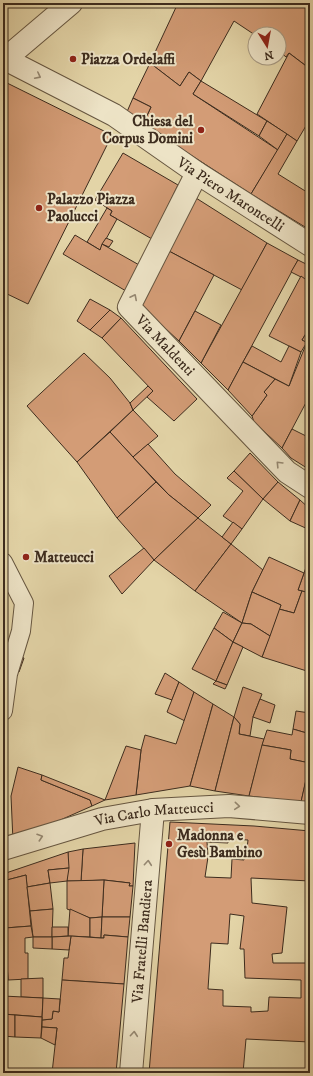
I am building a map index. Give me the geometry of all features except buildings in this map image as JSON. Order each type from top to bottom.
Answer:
[{"type":"street","points":[[4,59],[71,3]]},
{"type":"street","name":"Via Piero Maroncelli","points":[[4,59],[114,115],[197,173],[310,245]]},
{"type":"street","name":"Via Maldenti","points":[[197,173],[129,307],[287,472],[310,487]]},
{"type":"street","name":"Via Carlo Matteucci","points":[[3,849],[102,819],[153,810],[229,806],[310,813]]},
{"type":"street","name":"Via Fratelli Bandiera","points":[[131,1073],[153,810]]},
{"type":"lane","points":[[3,562],[24,603],[21,631],[8,674],[3,712]]},
{"type":"place","name":"Piazza Ordelaffi","points":[[73,59]]},
{"type":"place","name":"Chiesa del Corpus Domini","points":[[201,130]]},
{"type":"place","name":"Palazzo Piazza Paolucci","points":[[39,208]]},
{"type":"place","name":"Matteucci","points":[[26,557]]},
{"type":"place","name":"Madonna e Gesù Bambino","points":[[169,844]]}]
